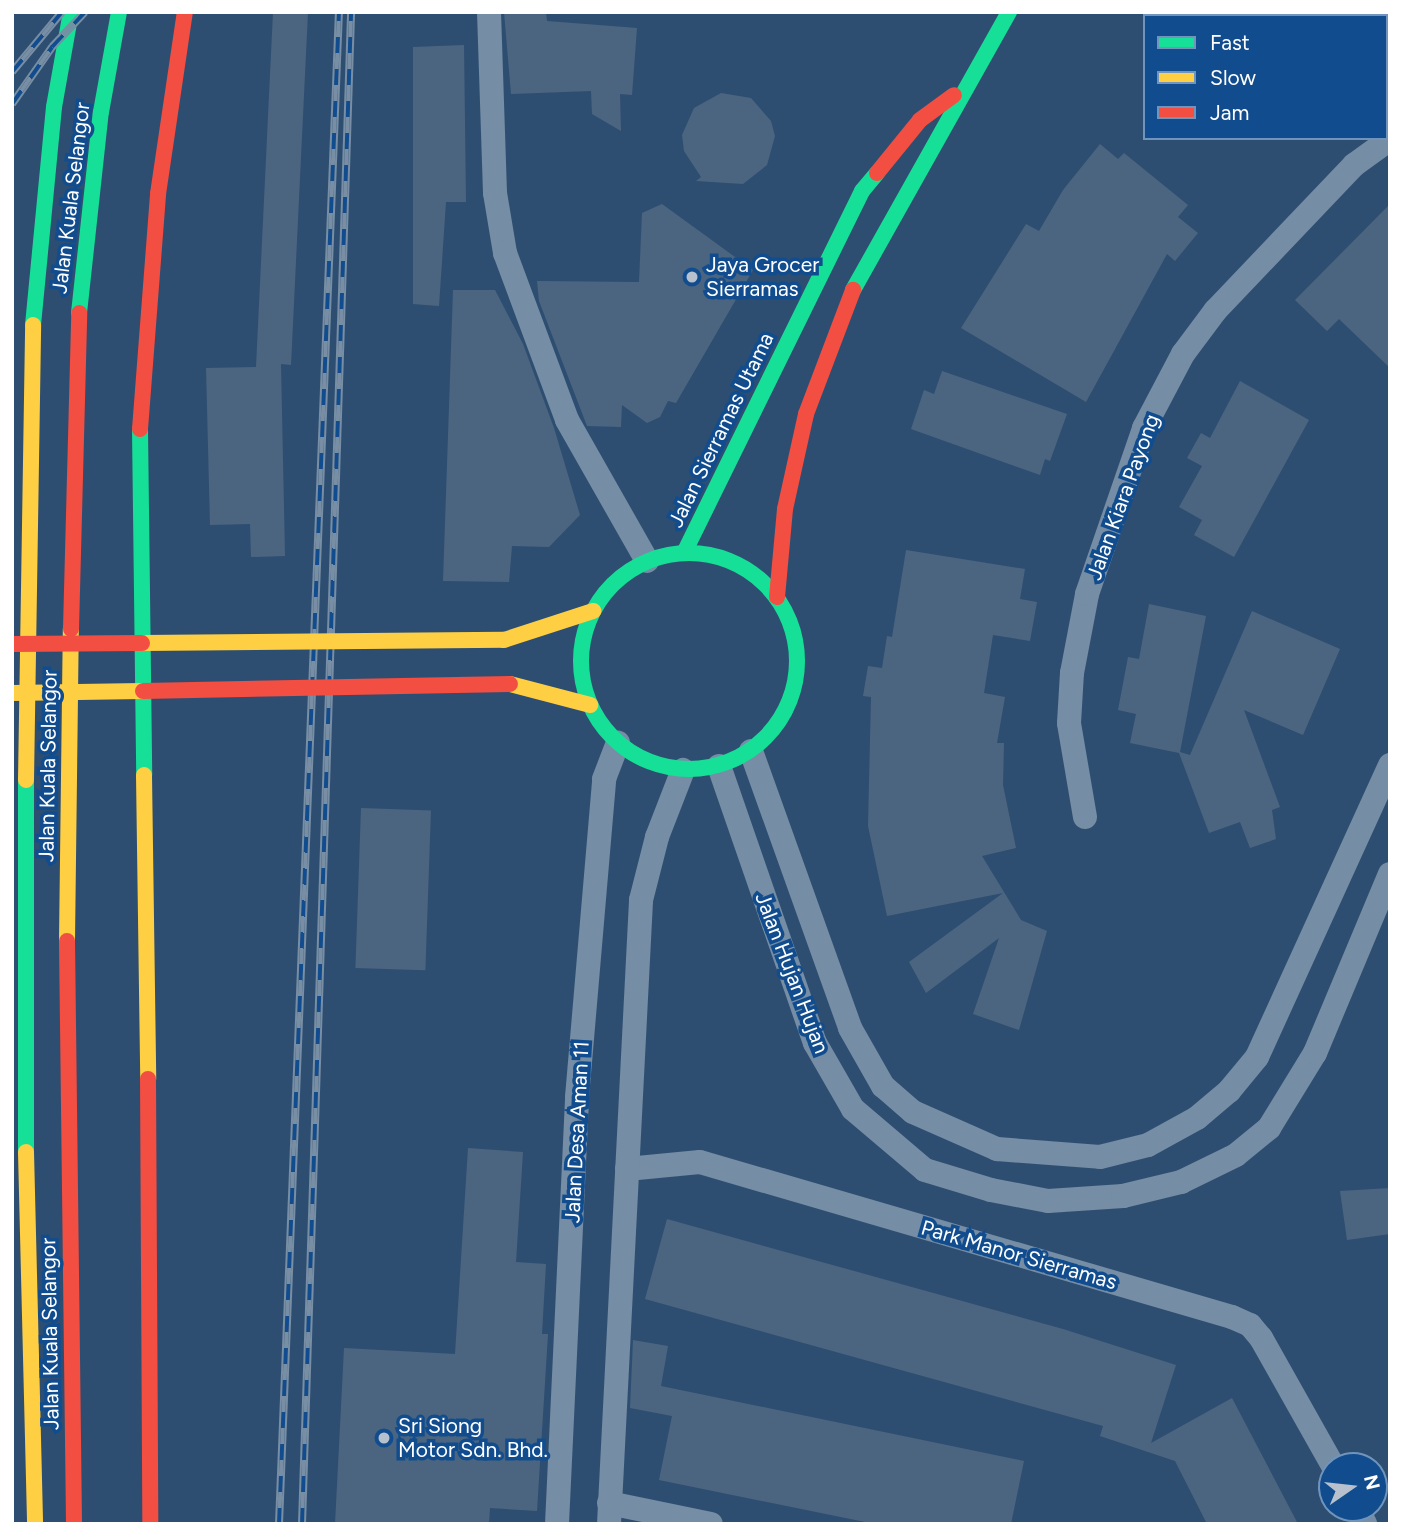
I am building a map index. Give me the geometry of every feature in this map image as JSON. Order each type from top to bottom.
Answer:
[{"type":"main road","name":"Jalan Kuala Selangor","points":[[35,1524],[23,1038],[31,346],[54,107],[71,12]]},
{"type":"main road","name":"Jalan Kuala Selangor","points":[[75,1524],[66,1036],[75,351],[101,112],[119,12]]},
{"type":"main road","points":[[150,1524],[153,1409],[139,435],[158,194],[185,12]]},
{"type":"main road","name":"Jalan Sierramas Utama","points":[[777,597],[785,509],[806,414],[848,300],[962,89],[1009,12]]},
{"type":"main road","name":"Jalan Sierramas Utama","points":[[684,553],[862,191],[920,120],[962,89]]},
{"type":"main road","points":[[16,295],[31,346]]},
{"type":"main road","points":[[684,553],[719,557],[751,572],[777,597],[792,628],[798,662],[792,696],[776,727],[751,751],[719,766],[683,770],[649,762],[618,743],[590,705],[582,674],[583,642],[593,611],[616,581],[647,561],[684,553]]},
{"type":"main road","points":[[12,644],[504,640],[593,611]]},
{"type":"main road","points":[[12,693],[510,684],[590,705]]},
{"type":"main road","points":[[12,1093],[23,1038]]},
{"type":"street","points":[[489,12],[495,193],[505,253],[567,420],[647,561]]},
{"type":"street","name":"Jalan Kiara Payong","points":[[1085,817],[1069,723],[1072,673],[1087,594],[1144,428],[1183,354],[1215,311],[1354,165],[1390,139]]},
{"type":"street","name":"Jalan Desa Aman 11","points":[[557,1524],[577,1097],[604,779],[618,743]]},
{"type":"street","name":"Jalan Hujan Hujan","points":[[751,751],[850,1028],[883,1086],[913,1112],[997,1149],[1059,1156],[1100,1157],[1148,1145],[1197,1118],[1229,1091],[1257,1057],[1390,765]]},
{"type":"street","name":"Jalan Hujan Hujan","points":[[719,766],[815,1043],[853,1109],[925,1170],[991,1191],[1048,1201],[1123,1196],[1181,1182],[1236,1155],[1269,1128],[1315,1053],[1390,874]]},
{"type":"street","points":[[683,770],[657,836],[641,900],[609,1513],[710,1524]]},
{"type":"street","name":"Park Manor Sierramas","points":[[627,1169],[700,1162],[1232,1317],[1250,1325],[1261,1338],[1325,1452]]},
{"type":"building","points":[[273,12],[308,12],[291,365],[281,364],[285,556],[251,557],[250,524],[210,525],[206,368],[256,367]]},
{"type":"building","points":[[504,12],[546,12],[547,21],[637,28],[632,95],[620,94],[621,131],[592,114],[591,91],[511,94]]},
{"type":"building","points":[[464,45],[466,202],[446,202],[439,306],[413,304],[413,47]]},
{"type":"building","points":[[721,93],[751,98],[771,121],[775,136],[767,165],[743,184],[696,181],[701,177],[684,151],[682,135],[694,108]]},
{"type":"building","points":[[1100,144],[1118,159],[1124,153],[1188,205],[1178,217],[1198,233],[1175,261],[1167,254],[1086,402],[961,328],[1026,224],[1039,231],[1063,190]]},
{"type":"building","points":[[662,204],[753,270],[676,403],[668,401],[660,417],[647,423],[622,405],[621,427],[587,426],[539,301],[537,281],[639,282],[642,213]]},
{"type":"building","points":[[1390,204],[1390,368],[1339,319],[1327,331],[1295,300]]},
{"type":"building","points":[[453,290],[495,290],[523,344],[554,428],[580,515],[549,547],[512,546],[509,582],[443,581]]},
{"type":"building","points":[[942,371],[1067,414],[1050,461],[1045,459],[1040,475],[911,429],[924,390],[934,394]]},
{"type":"building","points":[[1240,381],[1309,420],[1234,557],[1194,535],[1202,520],[1179,507],[1202,466],[1187,458],[1201,433],[1210,438]]},
{"type":"building","points":[[906,550],[1025,569],[1020,599],[1037,602],[1030,641],[993,635],[984,693],[1005,697],[997,743],[1004,743],[1003,785],[1016,848],[982,856],[1021,920],[1047,931],[1019,1030],[973,1014],[999,938],[926,993],[909,962],[1003,893],[887,916],[868,826],[871,697],[863,696],[868,666],[882,668],[887,636],[892,637]]},
{"type":"building","points":[[1149,604],[1206,616],[1180,752],[1190,755],[1252,611],[1340,649],[1303,735],[1244,710],[1280,807],[1272,810],[1276,839],[1250,848],[1240,822],[1209,833],[1179,753],[1130,743],[1136,714],[1118,710],[1128,657],[1139,659]]},
{"type":"building","points":[[361,808],[431,810],[425,970],[355,968]]},
{"type":"building","points":[[468,1148],[523,1152],[516,1262],[546,1264],[542,1334],[548,1334],[537,1511],[490,1508],[489,1524],[335,1524],[344,1348],[455,1354]]},
{"type":"building","points":[[1390,1188],[1390,1234],[1347,1240],[1340,1191]]},
{"type":"building","points":[[667,1219],[1063,1329],[1176,1365],[1151,1443],[1232,1398],[1298,1524],[1207,1524],[1175,1461],[1100,1436],[1103,1426],[645,1299]]},
{"type":"building","points":[[633,1340],[668,1346],[661,1386],[1024,1461],[1011,1524],[875,1524],[659,1480],[672,1416],[630,1408]]},
{"type":"railway","points":[[12,72],[62,12]]},
{"type":"railway","points":[[12,104],[52,47],[85,12]]},
{"type":"railway","points":[[279,1524],[339,12]]},
{"type":"railway","points":[[302,1524],[351,12]]},
{"type":"traffic: fast","points":[[33,325],[54,107],[71,12]]},
{"type":"traffic: fast","points":[[79,313],[101,112],[119,12]]},
{"type":"traffic: fast","points":[[853,290],[1009,12]]},
{"type":"traffic: fast","points":[[684,553],[862,191],[877,173]]},
{"type":"traffic: fast","points":[[140,429],[144,775]]},
{"type":"traffic: fast","points":[[689,553],[730,562],[765,585],[788,620],[797,661],[788,702],[765,737],[730,760],[689,769],[648,760],[613,737],[590,702],[581,661],[590,620],[613,585],[648,562],[689,553]]},
{"type":"traffic: fast","points":[[26,780],[26,1152]]},
{"type":"traffic: slow","points":[[26,780],[33,325]]},
{"type":"traffic: slow","points":[[504,640],[593,611]]},
{"type":"traffic: slow","points":[[67,941],[71,629]]},
{"type":"traffic: slow","points":[[142,643],[504,640]]},
{"type":"traffic: slow","points":[[510,684],[590,705]]},
{"type":"traffic: slow","points":[[12,693],[143,691]]},
{"type":"traffic: slow","points":[[144,775],[148,1079]]},
{"type":"traffic: slow","points":[[26,1152],[35,1524]]},
{"type":"traffic: jam","points":[[140,429],[158,194],[185,12]]},
{"type":"traffic: jam","points":[[877,173],[920,120],[954,95]]},
{"type":"traffic: jam","points":[[777,597],[785,509],[806,414],[853,290]]},
{"type":"traffic: jam","points":[[71,629],[79,313]]},
{"type":"traffic: jam","points":[[12,644],[142,643]]},
{"type":"traffic: jam","points":[[143,691],[510,684]]},
{"type":"traffic: jam","points":[[67,941],[74,1524]]},
{"type":"traffic: jam","points":[[148,1079],[150,1524]]},
{"type":"place","name":"Jaya Grocer Sierramas","points":[[692,277]]},
{"type":"place","name":"Sri Siong Motor Sdn. Bhd.","points":[[384,1438]]}]
